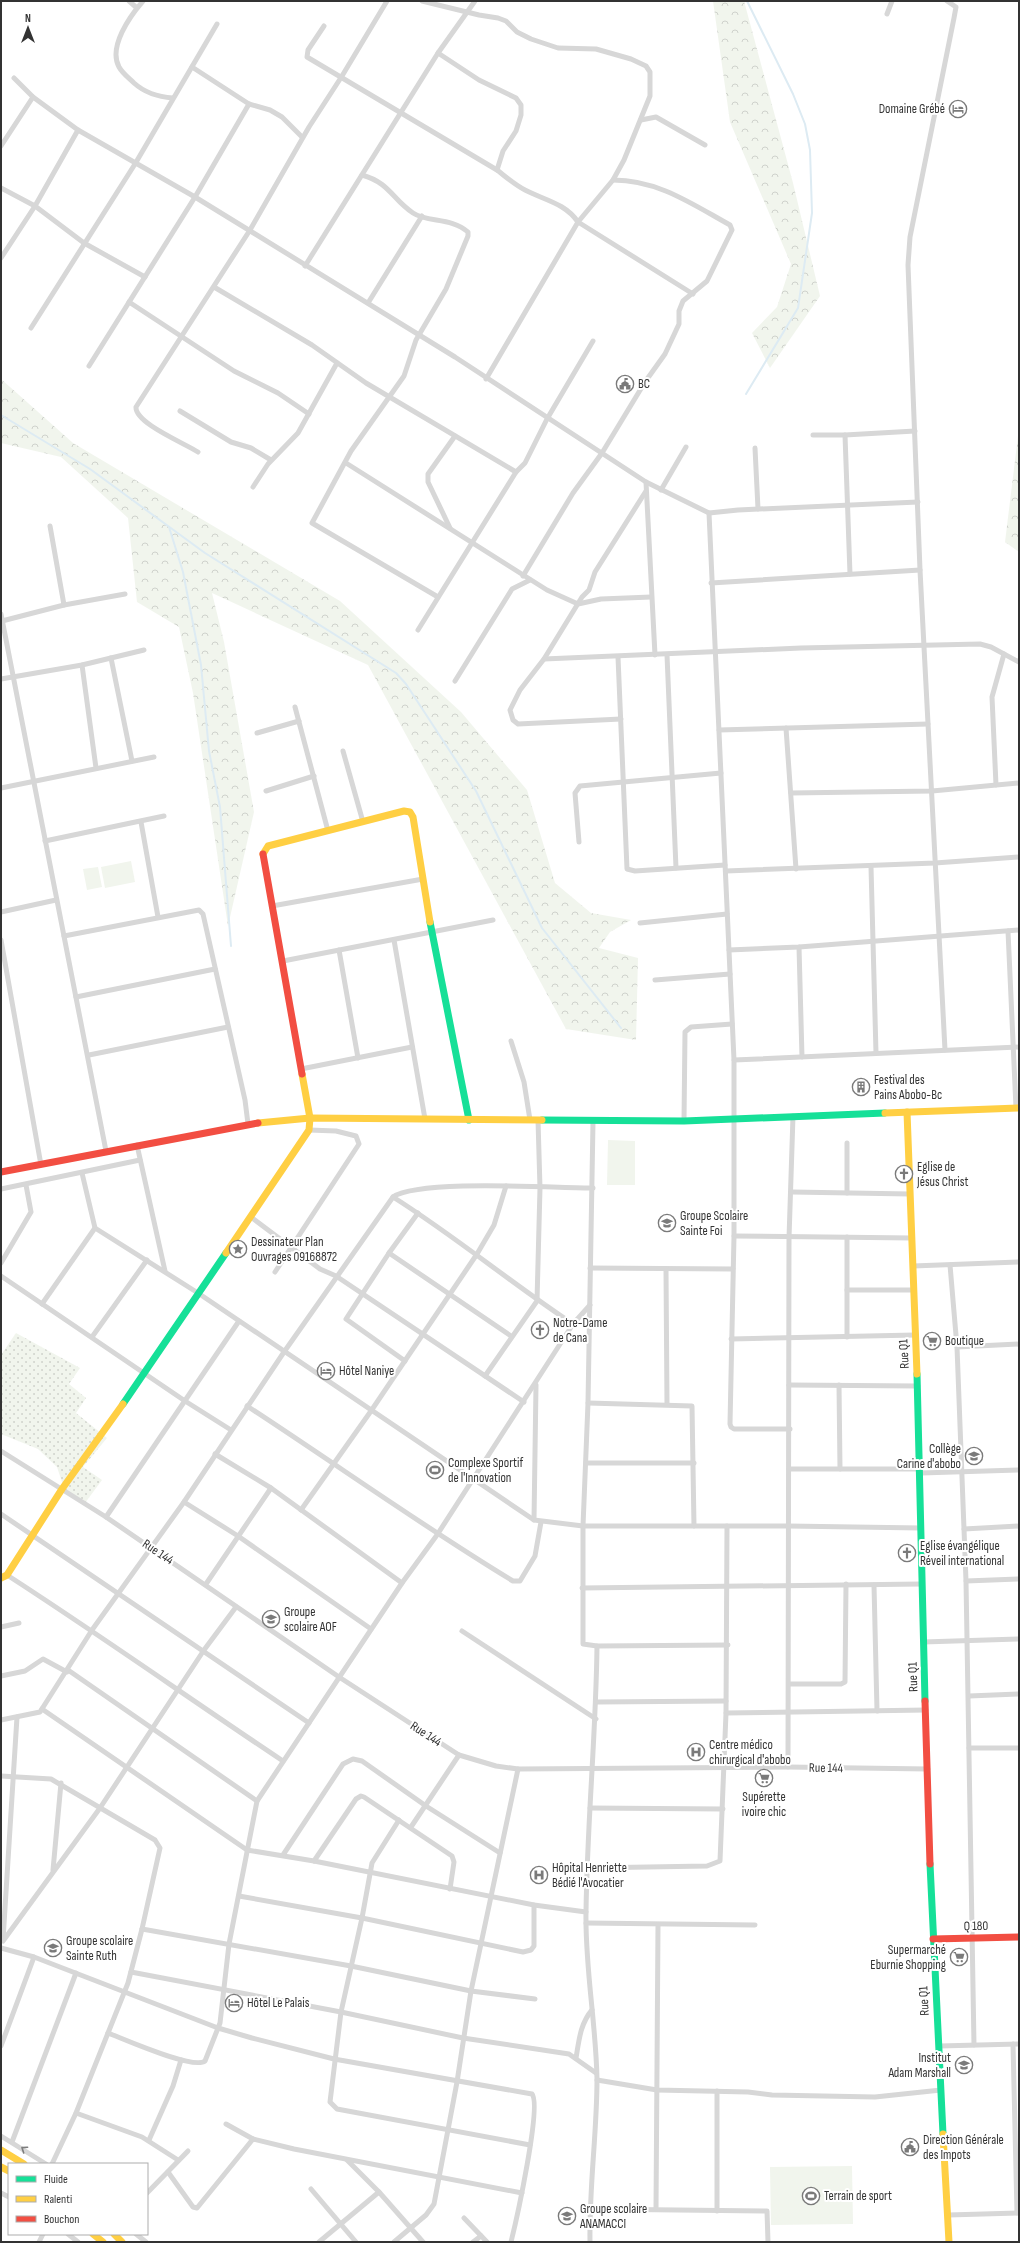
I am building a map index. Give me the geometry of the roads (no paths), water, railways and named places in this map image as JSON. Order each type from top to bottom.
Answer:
[{"type":"street","points":[[129,1],[137,8]]},
{"type":"street","points":[[143,1],[126,25],[119,42],[116,56],[119,66],[136,85],[150,94],[173,98]]},
{"type":"street","points":[[198,452],[145,422],[136,411],[136,407],[250,230],[302,137],[342,76],[387,1]]},
{"type":"street","points":[[422,1],[506,21],[523,35],[558,48],[596,49],[631,59],[646,66],[650,72],[650,96],[624,160],[613,180],[578,222],[486,379]]},
{"type":"street","points":[[305,266],[438,54],[475,1]]},
{"type":"street","points":[[887,14],[892,1]]},
{"type":"street","points":[[945,1050],[920,570],[909,252],[956,4],[947,1]]},
{"type":"street","points":[[31,328],[135,164],[218,24]]},
{"type":"street","points":[[324,26],[308,50],[308,57],[402,111],[463,151],[497,170],[526,190],[564,208],[572,213],[578,222],[693,294]]},
{"type":"street","points":[[438,54],[479,80],[516,98],[521,105],[521,115],[516,130],[503,151],[497,170]]},
{"type":"street","points":[[192,67],[249,104],[270,110],[282,117],[302,137]]},
{"type":"street","points":[[14,78],[33,97],[78,130],[195,197],[250,230],[305,266],[368,303],[418,336],[455,357],[547,419],[646,482],[709,513],[758,509],[918,502]]},
{"type":"street","points":[[1,146],[33,97]]},
{"type":"street","points":[[89,366],[195,197],[249,104]]},
{"type":"street","points":[[641,120],[656,117],[705,145]]},
{"type":"street","points":[[1,258],[35,206],[78,130]]},
{"type":"street","points":[[362,175],[381,181],[413,213],[458,225],[468,232],[468,236],[446,289],[418,336],[404,376],[351,451],[346,463],[324,497],[312,523],[438,597]]},
{"type":"street","points":[[523,576],[573,494],[602,453],[637,394],[673,340],[683,301],[707,281],[732,230],[730,225],[690,201],[660,188],[629,180],[613,180]]},
{"type":"street","points":[[1,188],[35,206],[84,243],[145,277]]},
{"type":"street","points":[[368,303],[422,216]]},
{"type":"street","points":[[214,287],[312,345],[390,397],[516,472]]},
{"type":"street","points":[[129,302],[234,371],[278,392],[309,414]]},
{"type":"street","points":[[418,630],[516,472],[525,463],[547,419],[593,341]]},
{"type":"street","points":[[253,487],[271,460],[293,438],[309,414],[337,362]]},
{"type":"street","points":[[180,411],[231,442],[251,448],[271,460]]},
{"type":"street","points":[[813,435],[845,435],[915,431]]},
{"type":"street","points":[[845,435],[850,574]]},
{"type":"street","points":[[450,528],[428,482],[428,474],[455,436]]},
{"type":"street","points":[[661,490],[686,447]]},
{"type":"street","points":[[755,448],[758,509]]},
{"type":"street","points":[[346,463],[555,595],[578,604],[601,599],[651,597]]},
{"type":"street","points":[[646,482],[655,655]]},
{"type":"street","points":[[621,719],[518,724],[510,714],[512,705],[544,659],[578,604],[589,590],[595,572],[646,491]]},
{"type":"street","points":[[709,513],[714,653],[726,871],[734,1060],[734,1236],[731,1339],[731,1427],[790,1429]]},
{"type":"street","points":[[50,526],[64,606]]},
{"type":"street","points":[[711,583],[920,570]]},
{"type":"street","points":[[455,682],[512,589],[530,580]]},
{"type":"street","points":[[106,1151],[89,1055],[56,900],[2,617],[125,594]]},
{"type":"street","points":[[544,659],[980,644],[986,645],[1019,662]]},
{"type":"street","points":[[1,679],[82,665],[144,650]]},
{"type":"street","points":[[996,785],[992,697],[1004,654]]},
{"type":"street","points":[[667,655],[676,868]]},
{"type":"street","points":[[618,657],[627,869],[635,871],[725,865]]},
{"type":"street","points":[[111,658],[132,761]]},
{"type":"street","points":[[82,665],[96,768]]},
{"type":"street","points":[[295,707],[328,831]]},
{"type":"street","points":[[257,733],[299,721]]},
{"type":"street","points":[[719,730],[928,724]]},
{"type":"street","points":[[786,728],[796,869]]},
{"type":"street","points":[[342,751],[363,822]]},
{"type":"street","points":[[1,788],[154,757]]},
{"type":"street","points":[[579,842],[575,793],[577,788],[584,785],[624,783],[721,773]]},
{"type":"street","points":[[266,791],[314,776]]},
{"type":"street","points":[[791,793],[932,791],[1019,783]]},
{"type":"street","points":[[283,1761],[178,1691],[92,1630],[4,1577],[62,1489],[144,1374],[309,1130],[310,1118],[302,1070],[263,855],[264,850],[268,846],[404,811],[410,812],[469,1120]]},
{"type":"street","points":[[45,841],[164,816]]},
{"type":"street","points":[[141,822],[158,917]]},
{"type":"street","points":[[726,871],[935,863],[1019,857]]},
{"type":"street","points":[[871,866],[876,1053]]},
{"type":"street","points":[[272,906],[423,879]]},
{"type":"street","points":[[1,912],[56,900]]},
{"type":"street","points":[[64,936],[199,910],[203,914],[245,1100],[248,1124]]},
{"type":"street","points":[[640,923],[727,914]]},
{"type":"street","points":[[282,961],[493,920]]},
{"type":"street","points":[[729,950],[873,942],[1019,930]]},
{"type":"street","points":[[1,1172],[138,1144],[248,1124],[310,1118],[538,1120],[593,1122],[684,1121],[1017,1108],[1012,1047],[1008,931]]},
{"type":"street","points":[[1,940],[41,1165]]},
{"type":"street","points":[[394,940],[425,1119]]},
{"type":"street","points":[[799,947],[802,1057]]},
{"type":"street","points":[[339,950],[358,1058]]},
{"type":"street","points":[[76,997],[215,969]]},
{"type":"street","points":[[655,980],[730,974]]},
{"type":"street","points":[[684,1121],[685,1032],[691,1027],[732,1024]]},
{"type":"street","points":[[89,1055],[228,1027]]},
{"type":"street","points":[[511,1042],[524,1082],[530,1120]]},
{"type":"street","points":[[302,1070],[412,1047]]},
{"type":"street","points":[[734,1060],[1019,1047]]},
{"type":"street","name":"Rue Q1","points":[[907,1112],[918,1386],[921,1584],[933,1939],[949,2242]]},
{"type":"street","points":[[788,1767],[788,1526],[790,1429],[789,1238],[792,1192],[793,1116]]},
{"type":"street","points":[[485,1376],[511,1336],[537,1301],[540,1188],[538,1120]]},
{"type":"street","points":[[593,1122],[588,1403],[583,1526],[583,1644],[597,1646],[728,1645]]},
{"type":"street","points":[[275,1272],[359,1144],[356,1136],[350,1133],[309,1130]]},
{"type":"street","points":[[847,1143],[847,1193]]},
{"type":"street","points":[[138,1144],[140,1160],[165,1271]]},
{"type":"street","points":[[1,1189],[140,1160]]},
{"type":"street","points":[[82,1173],[95,1228],[165,1271],[534,1520],[583,1526],[788,1526],[921,1528]]},
{"type":"street","points":[[1,1263],[31,1212],[26,1185]]},
{"type":"street","points":[[1,1720],[37,1714],[42,1709],[92,1630],[120,1594],[184,1502],[247,1406],[336,1276],[393,1197],[399,1192],[420,1188],[506,1186],[540,1188],[593,1188]]},
{"type":"street","points":[[301,1510],[371,1411],[477,1254],[494,1225],[506,1186]]},
{"type":"street","points":[[792,1192],[910,1194]]},
{"type":"street","points":[[393,1197],[477,1254],[537,1301],[573,1324]]},
{"type":"street","points":[[405,1360],[347,1320],[389,1253],[418,1213]]},
{"type":"street","points":[[251,1217],[320,1269],[336,1276],[524,1402]]},
{"type":"street","points":[[42,1304],[95,1228]]},
{"type":"street","points":[[734,1236],[789,1238],[912,1238]]},
{"type":"street","points":[[847,1237],[847,1337]]},
{"type":"street","points":[[389,1253],[511,1336]]},
{"type":"street","points":[[92,1337],[147,1260]]},
{"type":"street","points":[[913,1266],[1019,1262]]},
{"type":"street","points":[[950,1265],[957,1347],[966,1581],[974,2045]]},
{"type":"street","points":[[590,1268],[733,1269]]},
{"type":"street","points":[[666,1269],[667,1404]]},
{"type":"street","points":[[1,1276],[184,1401],[231,1430]]},
{"type":"street","points":[[847,1290],[913,1290]]},
{"type":"street","points":[[108,2033],[181,2060],[203,2062],[218,2028],[229,1944],[257,1801],[402,1583],[474,1480],[573,1324],[590,1305]]},
{"type":"street","points":[[106,1517],[239,1321]]},
{"type":"street","points":[[731,1339],[915,1335]]},
{"type":"street","points":[[957,1347],[1019,1344]]},
{"type":"street","points":[[534,1520],[536,1384]]},
{"type":"street","points":[[789,1385],[918,1386]]},
{"type":"street","points":[[839,1385],[840,1469]]},
{"type":"street","points":[[588,1403],[667,1404],[692,1406],[694,1526]]},
{"type":"street","points":[[247,1406],[334,1462],[437,1535],[517,1582],[520,1581],[534,1556],[541,1522]]},
{"type":"street","name":"Rue 144","points":[[1,1451],[106,1517],[206,1584],[236,1607],[339,1677],[459,1755],[496,1766],[518,1768],[724,1769],[788,1767],[928,1770]]},
{"type":"street","points":[[215,1454],[271,1488],[402,1583]]},
{"type":"street","points":[[586,1462],[694,1463]]},
{"type":"street","points":[[789,1469],[961,1472],[1019,1470]]},
{"type":"street","points":[[206,1584],[271,1488]]},
{"type":"street","points":[[184,1502],[238,1536],[371,1629]]},
{"type":"street","points":[[1,1514],[204,1650],[309,1723]]},
{"type":"street","points":[[588,1868],[715,1865],[720,1861],[722,1853],[728,1645],[727,1526]]},
{"type":"street","points":[[964,1529],[1019,1526]]},
{"type":"street","points":[[966,1581],[1019,1579]]},
{"type":"street","points":[[582,1588],[728,1587],[789,1584],[921,1584]]},
{"type":"street","points":[[789,1684],[841,1684],[845,1682],[846,1584]]},
{"type":"street","points":[[874,1585],[877,1711]]},
{"type":"street","points":[[3,1941],[100,1808],[204,1650],[236,1607]]},
{"type":"street","points":[[1,1627],[19,1623]]},
{"type":"street","points":[[462,1631],[596,1719]]},
{"type":"street","points":[[923,1642],[1019,1639]]},
{"type":"street","points":[[590,2242],[590,2209],[597,2080],[586,1912],[592,1768],[597,1702],[597,1646]]},
{"type":"street","points":[[1,1676],[25,1671],[43,1659],[67,1671],[257,1801]]},
{"type":"street","points":[[969,1696],[1019,1694]]},
{"type":"street","points":[[597,1702],[726,1701]]},
{"type":"street","points":[[42,1709],[247,1850],[284,1855],[534,1905],[586,1912]]},
{"type":"street","points":[[726,1713],[926,1710]]},
{"type":"street","points":[[17,1717],[2,1948],[76,1973],[218,2028],[334,2059],[457,2082],[532,2094],[535,2106],[530,2145],[522,2193],[511,2242]]},
{"type":"street","points":[[969,1748],[1019,1748]]},
{"type":"street","points":[[412,1827],[459,1755]]},
{"type":"street","points":[[284,1855],[348,1760],[362,1761],[426,1806],[500,1853]]},
{"type":"street","points":[[394,2242],[426,2215],[433,2207],[457,2082],[471,1990],[492,1897],[518,1768]]},
{"type":"street","points":[[1,1776],[39,1777],[61,1783],[158,1843],[160,1848],[131,1972],[76,2113],[52,2163]]},
{"type":"street","points":[[53,1871],[61,1783]]},
{"type":"street","points":[[314,1861],[358,1797],[364,1796],[412,1827],[454,1857],[450,1889]]},
{"type":"street","points":[[590,1808],[723,1809]]},
{"type":"street","points":[[399,1820],[374,1857],[370,1873],[362,1918],[341,2012],[329,2097],[330,2102],[334,2107],[530,2145]]},
{"type":"street","points":[[239,1896],[362,1918],[523,1952],[531,1950],[534,1946],[534,1905]]},
{"type":"street","points":[[586,1923],[755,1925]]},
{"type":"street","points":[[656,2209],[658,1925]]},
{"type":"street","points":[[142,1929],[351,1966],[471,1990],[534,1999]]},
{"type":"street","name":"Q 180","points":[[933,1939],[1019,1937]]},
{"type":"street","points":[[1,2046],[34,1958]]},
{"type":"street","points":[[131,1972],[223,1991],[341,2012],[463,2038],[569,2054],[596,2073]]},
{"type":"street","points":[[12,2142],[76,1973]]},
{"type":"street","points":[[576,2058],[581,2029],[592,2010]]},
{"type":"street","points":[[939,2046],[1016,2044],[1018,2213],[948,2215]]},
{"type":"street","points":[[149,2140],[173,2086],[181,2060]]},
{"type":"street","points":[[597,2080],[656,2090],[717,2091],[772,2095],[875,2097],[941,2090]]},
{"type":"street","points":[[717,2091],[717,2211]]},
{"type":"street","points":[[76,2113],[149,2140],[178,2160]]},
{"type":"street","points":[[226,2124],[253,2139],[346,2159],[522,2193]]},
{"type":"street","points":[[1,2136],[44,2163]]},
{"type":"street","points":[[168,2172],[193,2207],[198,2208],[253,2139]]},
{"type":"street","points":[[1,2150],[22,2163]]},
{"type":"street","points":[[148,2192],[188,2150]]},
{"type":"street","points":[[346,2159],[379,2192],[423,2242]]},
{"type":"street","points":[[311,2189],[356,2242]]},
{"type":"street","points":[[319,2242],[379,2192]]},
{"type":"street","points":[[590,2209],[767,2211],[768,2242]]},
{"type":"street","points":[[464,2218],[487,2242]]},
{"type":"street","points":[[69,2235],[78,2242]]},
{"type":"street","points":[[94,2235],[103,2242]]},
{"type":"street","points":[[137,2235],[146,2242]]},
{"type":"street","points":[[473,2242],[481,2236]]},
{"type":"waterway","points":[[746,394],[798,308],[812,213],[810,150],[805,124],[793,94],[747,1]]},
{"type":"waterway","points":[[1,415],[90,469],[205,553],[396,673],[406,684],[476,791],[542,928],[621,1028]]},
{"type":"waterway","points":[[169,527],[183,572],[201,665],[209,751],[220,807],[231,946]]},
{"type":"place","name":"Domaine Grébé","points":[[958,109]]},
{"type":"place","name":"BC","points":[[625,384]]},
{"type":"place","name":"Festival des Pains Abobo-Bc","points":[[861,1087]]},
{"type":"place","name":"Eglise de Jésus Christ","points":[[904,1174]]},
{"type":"place","name":"Groupe Scolaire Sainte Foi","points":[[667,1223]]},
{"type":"place","name":"Dessinateur Plan Ouvrages 09168872","points":[[238,1249]]},
{"type":"place","name":"Notre-Dame de Cana","points":[[540,1330]]},
{"type":"place","name":"Boutique","points":[[932,1341]]},
{"type":"place","name":"Hôtel Naniye","points":[[326,1371]]},
{"type":"place","name":"Collège Carine d'abobo","points":[[974,1456]]},
{"type":"place","name":"Complexe Sportif de l'Innovation","points":[[435,1470]]},
{"type":"place","name":"Eglise évangélique Réveil international","points":[[907,1553]]},
{"type":"place","name":"Groupe scolaire AOF","points":[[271,1619]]},
{"type":"place","name":"Centre médico chirurgical d'abobo","points":[[696,1752]]},
{"type":"place","name":"Supérette ivoire chic","points":[[764,1778]]},
{"type":"place","name":"Hôpital Henriette Bédié l'Avocatier","points":[[539,1875]]},
{"type":"place","name":"Groupe scolaire Sainte Ruth","points":[[53,1948]]},
{"type":"place","name":"Supermarché Eburnie Shopping","points":[[959,1957]]},
{"type":"place","name":"Hôtel Le Palais","points":[[234,2003]]},
{"type":"place","name":"Institut Adam Marshall","points":[[964,2065]]},
{"type":"place","name":"Direction Générale des Impots","points":[[910,2147]]},
{"type":"place","name":"Terrain de sport","points":[[811,2196]]},
{"type":"place","name":"Groupe scolaire ANAMACCI","points":[[567,2216]]}]
